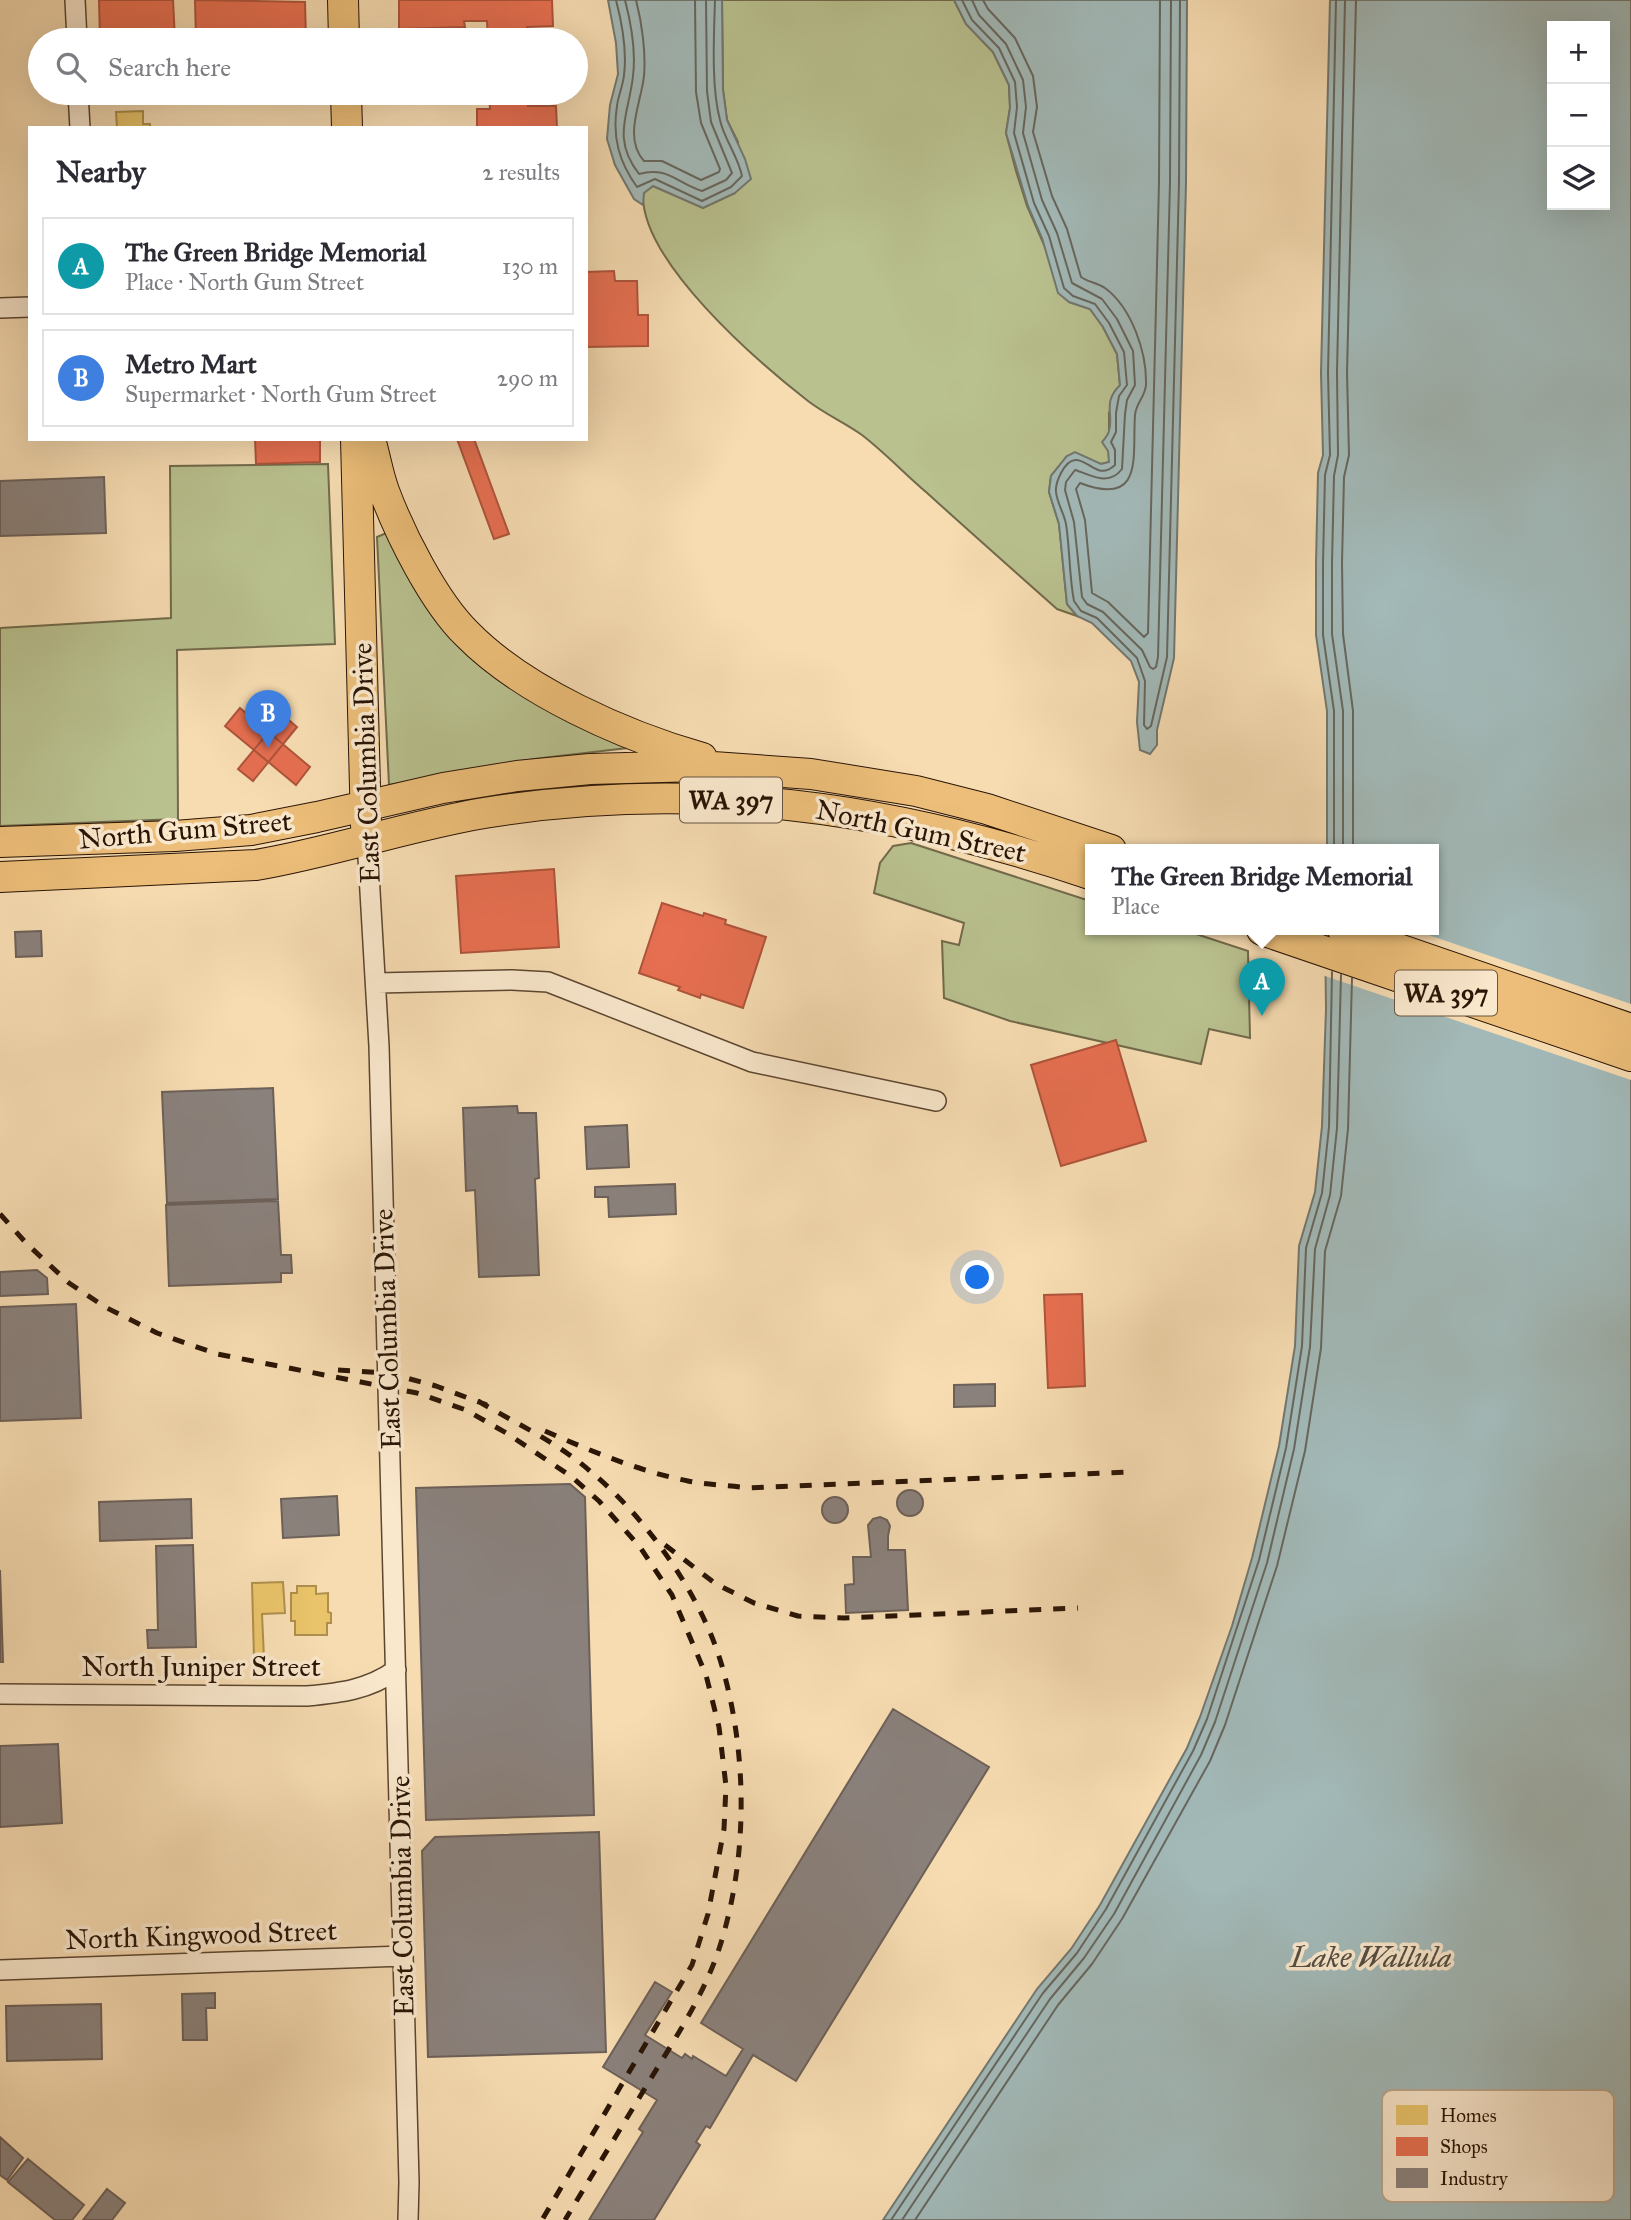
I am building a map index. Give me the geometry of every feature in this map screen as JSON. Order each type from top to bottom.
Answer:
[{"type":"main road","points":[[343,0],[344,28]]},
{"type":"main road","points":[[346,105],[347,126]]},
{"type":"main road","name":"East Columbia Drive","points":[[356,441],[367,840]]},
{"type":"main road","points":[[371,441],[384,491],[433,590],[465,633],[495,660],[539,688],[597,718],[674,750],[736,768]]},
{"type":"main road","name":"North Gum Street","points":[[0,842],[227,832],[287,824],[443,788],[553,772],[626,767],[736,768],[811,774],[916,791],[987,809],[1093,844]]},
{"type":"main road","name":"North Gum Street","points":[[0,877],[256,865],[292,859],[453,818],[559,803],[631,799],[728,800],[814,807],[923,826],[1003,846],[1085,872]]},
{"type":"main road","name":"WA 397","points":[[1277,935],[1631,1056]]},
{"type":"main road","name":"WA 397","points":[[1358,935],[1631,1029]]},
{"type":"street","points":[[75,0],[76,28]]},
{"type":"street","points":[[78,105],[79,126]]},
{"type":"street","points":[[0,309],[28,307]]},
{"type":"street","name":"East Columbia Drive","points":[[367,840],[377,983],[408,2220]]},
{"type":"street","points":[[377,983],[512,980],[548,982],[752,1062],[936,1101]]},
{"type":"street","name":"North Juniper Street","points":[[0,1695],[307,1696],[343,1693],[368,1686],[396,1670]]},
{"type":"street","name":"North Kingwood Street","points":[[0,1970],[403,1956]]},
{"type":"green space","points":[[722,0],[954,0],[966,24],[993,52],[1009,85],[1010,108],[1006,133],[1027,206],[1069,302],[1090,309],[1117,354],[1120,385],[1109,413],[1109,462],[1101,464],[1067,456],[1051,476],[1049,492],[1059,524],[1067,604],[1077,616],[1057,609],[870,442],[808,401],[761,362],[706,308],[660,249],[647,220],[643,193],[653,186],[703,208],[735,193],[738,142],[727,120],[723,90]]},
{"type":"green space","points":[[328,464],[335,644],[177,650],[178,819],[0,826],[0,628],[171,618],[170,466]]},
{"type":"green space","points":[[389,532],[435,608],[636,747],[534,759],[389,785],[377,537]]},
{"type":"green space","points":[[911,843],[1085,899],[1085,935],[1199,935],[1248,951],[1250,1038],[1209,1029],[1201,1064],[1010,1021],[944,998],[942,941],[959,945],[964,923],[874,893],[880,863],[893,846]]},
{"type":"water","points":[[608,0],[722,0],[723,90],[727,120],[751,179],[735,193],[703,208],[653,186],[644,193],[643,205],[634,199],[615,165],[607,139],[610,105],[618,74],[616,43]]},
{"type":"water","points":[[954,0],[1187,0],[1186,183],[1174,658],[1157,730],[1157,745],[1150,754],[1140,750],[1137,722],[1139,682],[1131,661],[1092,623],[1077,616],[1067,604],[1059,524],[1049,492],[1051,476],[1067,456],[1075,452],[1101,464],[1109,462],[1108,451],[1102,442],[1109,431],[1111,397],[1120,385],[1117,354],[1090,309],[1069,302],[1058,293],[1006,133],[1010,108],[1009,85],[993,52],[966,24]]},
{"type":"water","name":"Lake Wallula","points":[[1330,0],[1631,0],[1631,2220],[883,2220],[1037,1989],[1071,1949],[1100,1905],[1187,1748],[1232,1626],[1252,1558],[1279,1446],[1295,1346],[1299,1246],[1315,1192],[1322,1126],[1326,1009],[1325,935],[1439,935],[1439,844],[1327,844],[1327,711],[1316,635],[1318,473],[1323,455],[1321,373]]},
{"type":"pier","points":[[1322,935],[1429,935],[1631,1004],[1631,1080],[1322,975]]},
{"type":"building: Homes","points":[[143,111],[143,124],[150,126],[117,126],[116,112]]},
{"type":"building: Homes","points":[[283,1582],[285,1613],[262,1614],[264,1658],[254,1658],[252,1583]]},
{"type":"building: Homes","points":[[297,1586],[316,1586],[316,1594],[328,1593],[331,1623],[327,1623],[327,1635],[295,1635],[295,1621],[291,1621],[291,1593],[297,1593]]},
{"type":"building: Shops","points":[[99,0],[173,0],[174,28],[100,28]]},
{"type":"building: Shops","points":[[195,0],[305,2],[306,28],[196,28]]},
{"type":"building: Shops","points":[[399,0],[552,0],[553,26],[487,28],[487,21],[464,21],[465,27],[399,28]]},
{"type":"building: Shops","points":[[490,105],[556,106],[557,126],[477,126],[477,109],[490,109]]},
{"type":"building: Shops","points":[[614,271],[615,281],[637,281],[638,315],[648,315],[648,346],[588,347],[588,272]]},
{"type":"building: Shops","points":[[255,441],[320,441],[320,462],[256,464]]},
{"type":"building: Shops","points":[[458,441],[475,441],[509,534],[494,539]]},
{"type":"building: Shops","points":[[240,708],[310,767],[296,785],[225,726]]},
{"type":"building: Shops","points":[[283,715],[297,727],[253,781],[238,769]]},
{"type":"building: Shops","points":[[554,869],[559,947],[461,953],[456,876]]},
{"type":"building: Shops","points":[[662,903],[726,920],[725,924],[766,937],[743,1008],[701,994],[700,998],[678,990],[680,987],[639,973]]},
{"type":"building: Shops","points":[[1116,1040],[1146,1141],[1061,1166],[1031,1065]]},
{"type":"building: Shops","points":[[1082,1294],[1085,1386],[1048,1388],[1044,1295]]},
{"type":"building: Industry","points":[[104,477],[106,533],[0,536],[0,481]]},
{"type":"building: Industry","points":[[41,931],[42,956],[16,957],[15,932]]},
{"type":"building: Industry","points":[[273,1088],[278,1199],[167,1203],[162,1092]]},
{"type":"building: Industry","points":[[517,1106],[518,1113],[536,1113],[539,1178],[535,1179],[539,1275],[479,1277],[475,1190],[466,1191],[463,1108]]},
{"type":"building: Industry","points":[[627,1125],[629,1167],[587,1169],[585,1127]]},
{"type":"building: Industry","points":[[675,1184],[676,1214],[609,1217],[608,1197],[595,1197],[595,1187]]},
{"type":"building: Industry","points":[[278,1201],[281,1255],[291,1255],[292,1273],[281,1273],[281,1282],[169,1286],[166,1205]]},
{"type":"building: Industry","points":[[37,1270],[47,1278],[48,1294],[0,1296],[0,1272]]},
{"type":"building: Industry","points":[[76,1304],[81,1418],[0,1421],[0,1307]]},
{"type":"building: Industry","points":[[995,1384],[995,1406],[954,1407],[954,1385]]},
{"type":"building: Industry","points":[[570,1484],[585,1497],[594,1815],[426,1820],[416,1488]]},
{"type":"building: Industry","points":[[910,1490],[919,1494],[923,1503],[919,1512],[910,1516],[901,1512],[897,1503],[901,1494]]},
{"type":"building: Industry","points":[[337,1496],[339,1535],[283,1538],[281,1499]]},
{"type":"building: Industry","points":[[835,1497],[844,1501],[848,1510],[844,1519],[835,1523],[826,1519],[822,1510],[826,1501]]},
{"type":"building: Industry","points":[[191,1499],[192,1538],[100,1541],[99,1502]]},
{"type":"building: Industry","points":[[880,1517],[887,1520],[890,1526],[888,1550],[905,1550],[908,1610],[846,1613],[845,1585],[854,1584],[853,1557],[871,1557],[868,1525],[873,1519]]},
{"type":"building: Industry","points":[[193,1545],[196,1647],[148,1648],[147,1630],[158,1630],[156,1546]]},
{"type":"building: Industry","points":[[0,1570],[3,1662],[0,1662]]},
{"type":"building: Industry","points":[[893,1709],[989,1767],[796,2081],[753,2055],[710,2128],[706,2126],[696,2142],[700,2145],[654,2220],[589,2220],[643,2132],[639,2129],[657,2100],[603,2067],[655,1982],[672,1992],[645,2035],[682,2058],[685,2054],[692,2059],[693,2056],[726,2076],[743,2049],[701,2023]]},
{"type":"building: Industry","points":[[58,1744],[62,1823],[0,1827],[0,1746]]},
{"type":"building: Industry","points":[[599,1832],[606,2052],[428,2057],[422,1851],[435,1837]]},
{"type":"building: Industry","points":[[215,1993],[215,2008],[206,2008],[207,2040],[183,2040],[182,1994]]},
{"type":"building: Industry","points":[[101,2004],[102,2059],[7,2061],[6,2006]]},
{"type":"building: Industry","points":[[0,2137],[23,2158],[7,2180],[0,2175]]},
{"type":"building: Industry","points":[[28,2159],[84,2205],[72,2220],[55,2220],[8,2182]]},
{"type":"building: Industry","points":[[107,2189],[125,2203],[112,2220],[83,2220]]},
{"type":"railway","points":[[0,1214],[27,1244],[69,1283],[105,1307],[157,1333],[217,1354],[417,1393],[466,1410],[508,1434],[572,1477],[599,1501],[640,1547],[672,1595],[706,1675],[719,1727],[726,1786],[724,1829],[708,1914],[692,1965],[542,2220]]},
{"type":"railway","points":[[338,1370],[388,1373],[436,1386],[487,1405]]},
{"type":"railway","points":[[478,1401],[550,1442],[577,1461],[611,1490],[651,1534],[686,1586],[713,1639],[731,1700],[737,1736],[740,1844],[729,1915],[719,1949],[690,2014],[565,2220]]},
{"type":"railway","points":[[545,1431],[651,1472],[696,1482],[748,1488],[1130,1472]]},
{"type":"railway","points":[[665,1545],[716,1584],[754,1603],[798,1616],[844,1618],[1078,1608]]},
{"type":"place","name":"Metro Mart","points":[[268,748]]},
{"type":"place","name":"The Green Bridge Memorial","points":[[1262,1016]]}]
